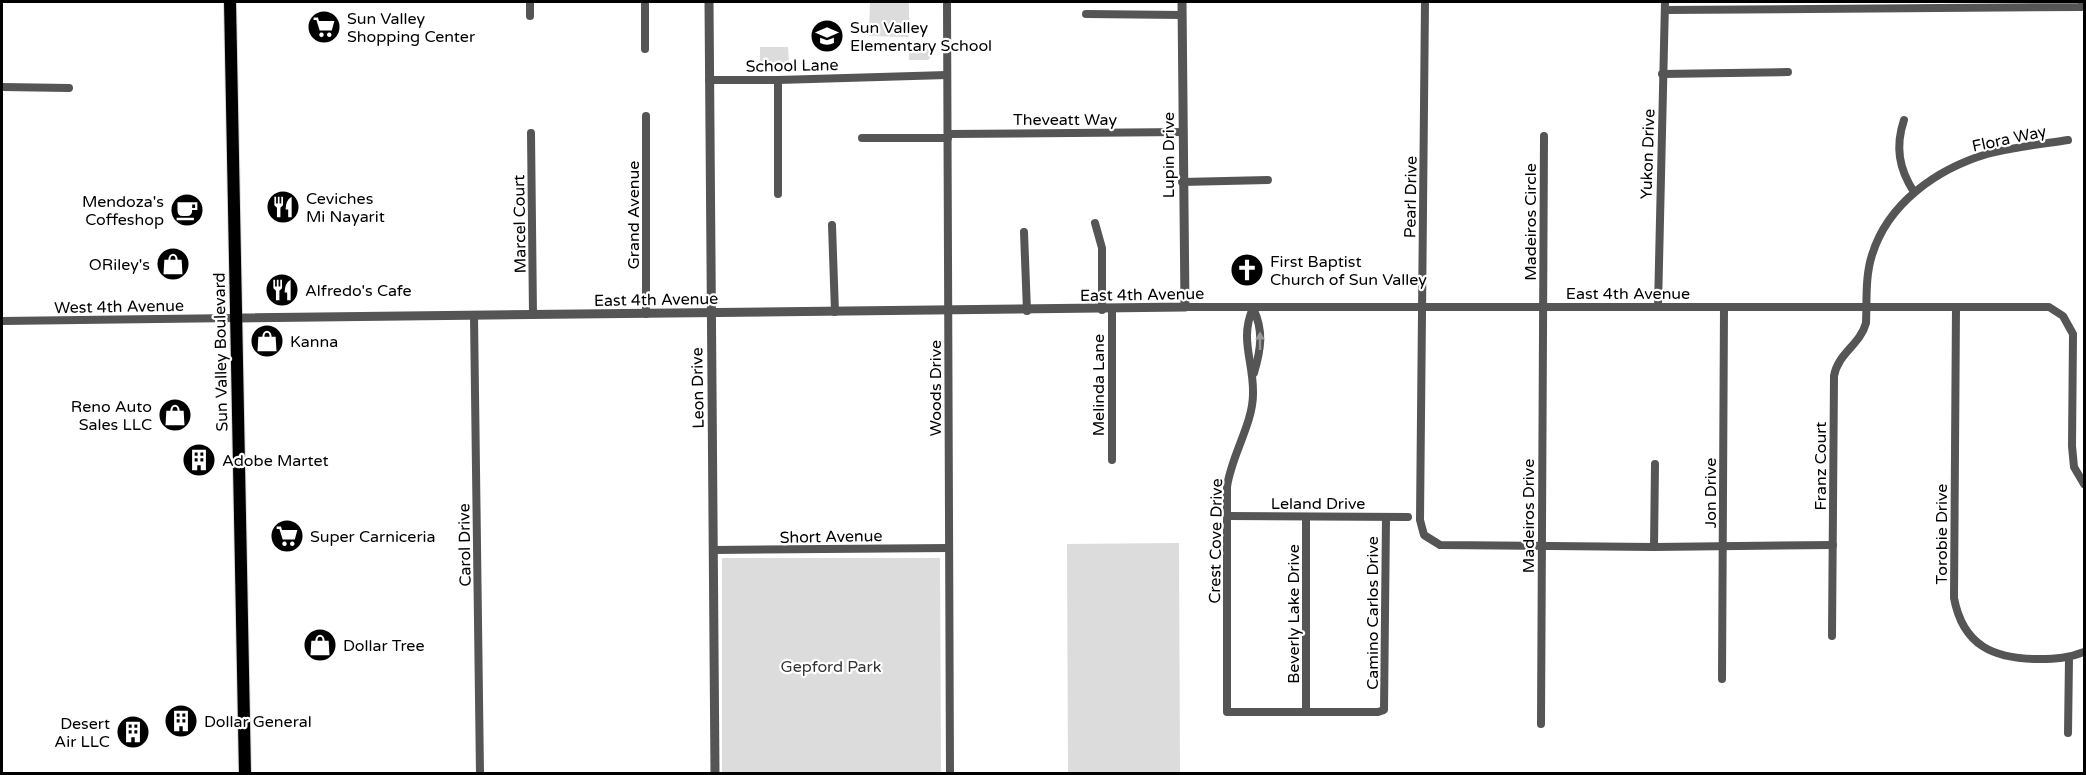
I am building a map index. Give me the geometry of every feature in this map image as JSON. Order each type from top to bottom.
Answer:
[{"type":"main road","name":"Sun Valley Boulevard","points":[[230,2],[245,774]]},
{"type":"street","points":[[530,2],[531,16]]},
{"type":"street","points":[[645,2],[645,49]]},
{"type":"street","name":"Leon Drive","points":[[708,2],[715,774]]},
{"type":"street","name":"Woods Drive","points":[[947,2],[950,774]]},
{"type":"street","name":"Lupin Drive","points":[[1182,2],[1185,308]]},
{"type":"street","name":"Pearl Drive","points":[[1425,2],[1420,520],[1424,536],[1440,545],[1542,546]]},
{"type":"street","points":[[1665,6],[2082,6],[2082,2]]},
{"type":"street","name":"Yukon Drive","points":[[1659,307],[1665,6]]},
{"type":"street","points":[[1086,14],[1182,15]]},
{"type":"street","points":[[1662,74],[1788,72]]},
{"type":"street","name":"School Lane","points":[[709,80],[947,75]]},
{"type":"street","points":[[778,80],[778,194]]},
{"type":"street","points":[[2,87],[69,88]]},
{"type":"street","name":"Grand Avenue","points":[[646,116],[646,314]]},
{"type":"street","points":[[1904,120],[1900,132],[1899,156],[1905,179],[1914,192]]},
{"type":"street","name":"Theveatt Way","points":[[862,138],[1183,132]]},
{"type":"street","name":"Marcel Court","points":[[531,133],[533,315]]},
{"type":"street","name":"Madeiros Circle","points":[[1543,308],[1544,136]]},
{"type":"street","name":"Flora Way","points":[[1866,307],[1868,272],[1876,242],[1892,215],[1914,192],[1951,169],[1987,154],[2068,140]]},
{"type":"street","points":[[1182,182],[1268,180]]},
{"type":"street","name":"Melinda Lane","points":[[1095,223],[1102,248],[1107,310],[1112,460]]},
{"type":"street","points":[[832,225],[835,312]]},
{"type":"street","points":[[1024,232],[1027,311]]},
{"type":"street","name":"Jon Drive","points":[[1722,679],[1724,307]]},
{"type":"street","name":"Franz Court","points":[[1832,636],[1834,376],[1839,360],[1864,331],[1866,307]]},
{"type":"street","name":"Torobie Drive","points":[[1956,307],[1954,598],[1956,610],[1966,631],[1982,647],[2013,659],[2069,658],[2085,652]]},
{"type":"street","name":"East 4th Avenue","points":[[236,318],[1185,308],[2049,307],[2063,316],[2073,334],[2073,456],[2074,467],[2085,484]]},
{"type":"street","name":"Crest Cove Drive","points":[[1253,308],[1247,322],[1247,353],[1253,374],[1253,402],[1228,478],[1227,712],[1306,711]]},
{"type":"street","name":"Crest Cove Drive","points":[[1253,308],[1260,322],[1260,353],[1253,374]]},
{"type":"street","name":"Madeiros Drive","points":[[1541,724],[1543,308]]},
{"type":"street","name":"Carol Drive","points":[[474,316],[480,774]]},
{"type":"street","name":"West 4th Avenue","points":[[2,321],[236,318]]},
{"type":"street","points":[[1654,547],[1655,464]]},
{"type":"street","name":"Leland Drive","points":[[1228,516],[1408,517]]},
{"type":"street","name":"Beverly Lake Drive","points":[[1306,517],[1306,711]]},
{"type":"street","name":"Camino Carlos Drive","points":[[1306,711],[1378,712],[1384,710],[1386,517]]},
{"type":"street","points":[[1542,546],[1833,545]]},
{"type":"street","name":"Short Avenue","points":[[713,550],[949,548]]},
{"type":"street","points":[[2068,733],[2069,658]]},
{"type":"green space","points":[[870,2],[909,2],[909,37],[869,36]]},
{"type":"green space","points":[[909,42],[931,42],[931,57],[928,60],[909,60]]},
{"type":"green space","points":[[760,47],[788,47],[789,63],[760,64]]},
{"type":"green space","points":[[1179,543],[1180,773],[1068,773],[1067,544]]},
{"type":"green space","name":"Gepford Park","points":[[722,558],[940,558],[941,773],[722,773]]},
{"type":"place","name":"Sun Valley Shopping Center","points":[[324,27]]},
{"type":"place","name":"Sun Valley Elementary School","points":[[827,36]]},
{"type":"place","name":"Ceviches Mi Nayarit","points":[[283,207]]},
{"type":"place","name":"Mendoza's Coffeshop","points":[[187,210]]},
{"type":"place","name":"ORiley's","points":[[173,264]]},
{"type":"place","name":"First Baptist Church of Sun Valley","points":[[1247,270]]},
{"type":"place","name":"Alfredo's Cafe","points":[[282,290]]},
{"type":"place","name":"Kanna","points":[[267,341]]},
{"type":"place","name":"Reno Auto Sales LLC","points":[[175,415]]},
{"type":"place","name":"Adobe Martet","points":[[199,460]]},
{"type":"place","name":"Super Carniceria","points":[[287,536]]},
{"type":"place","name":"Dollar Tree","points":[[320,645]]},
{"type":"place","name":"Dollar General","points":[[181,721]]},
{"type":"place","name":"Desert Air LLC","points":[[133,732]]}]
